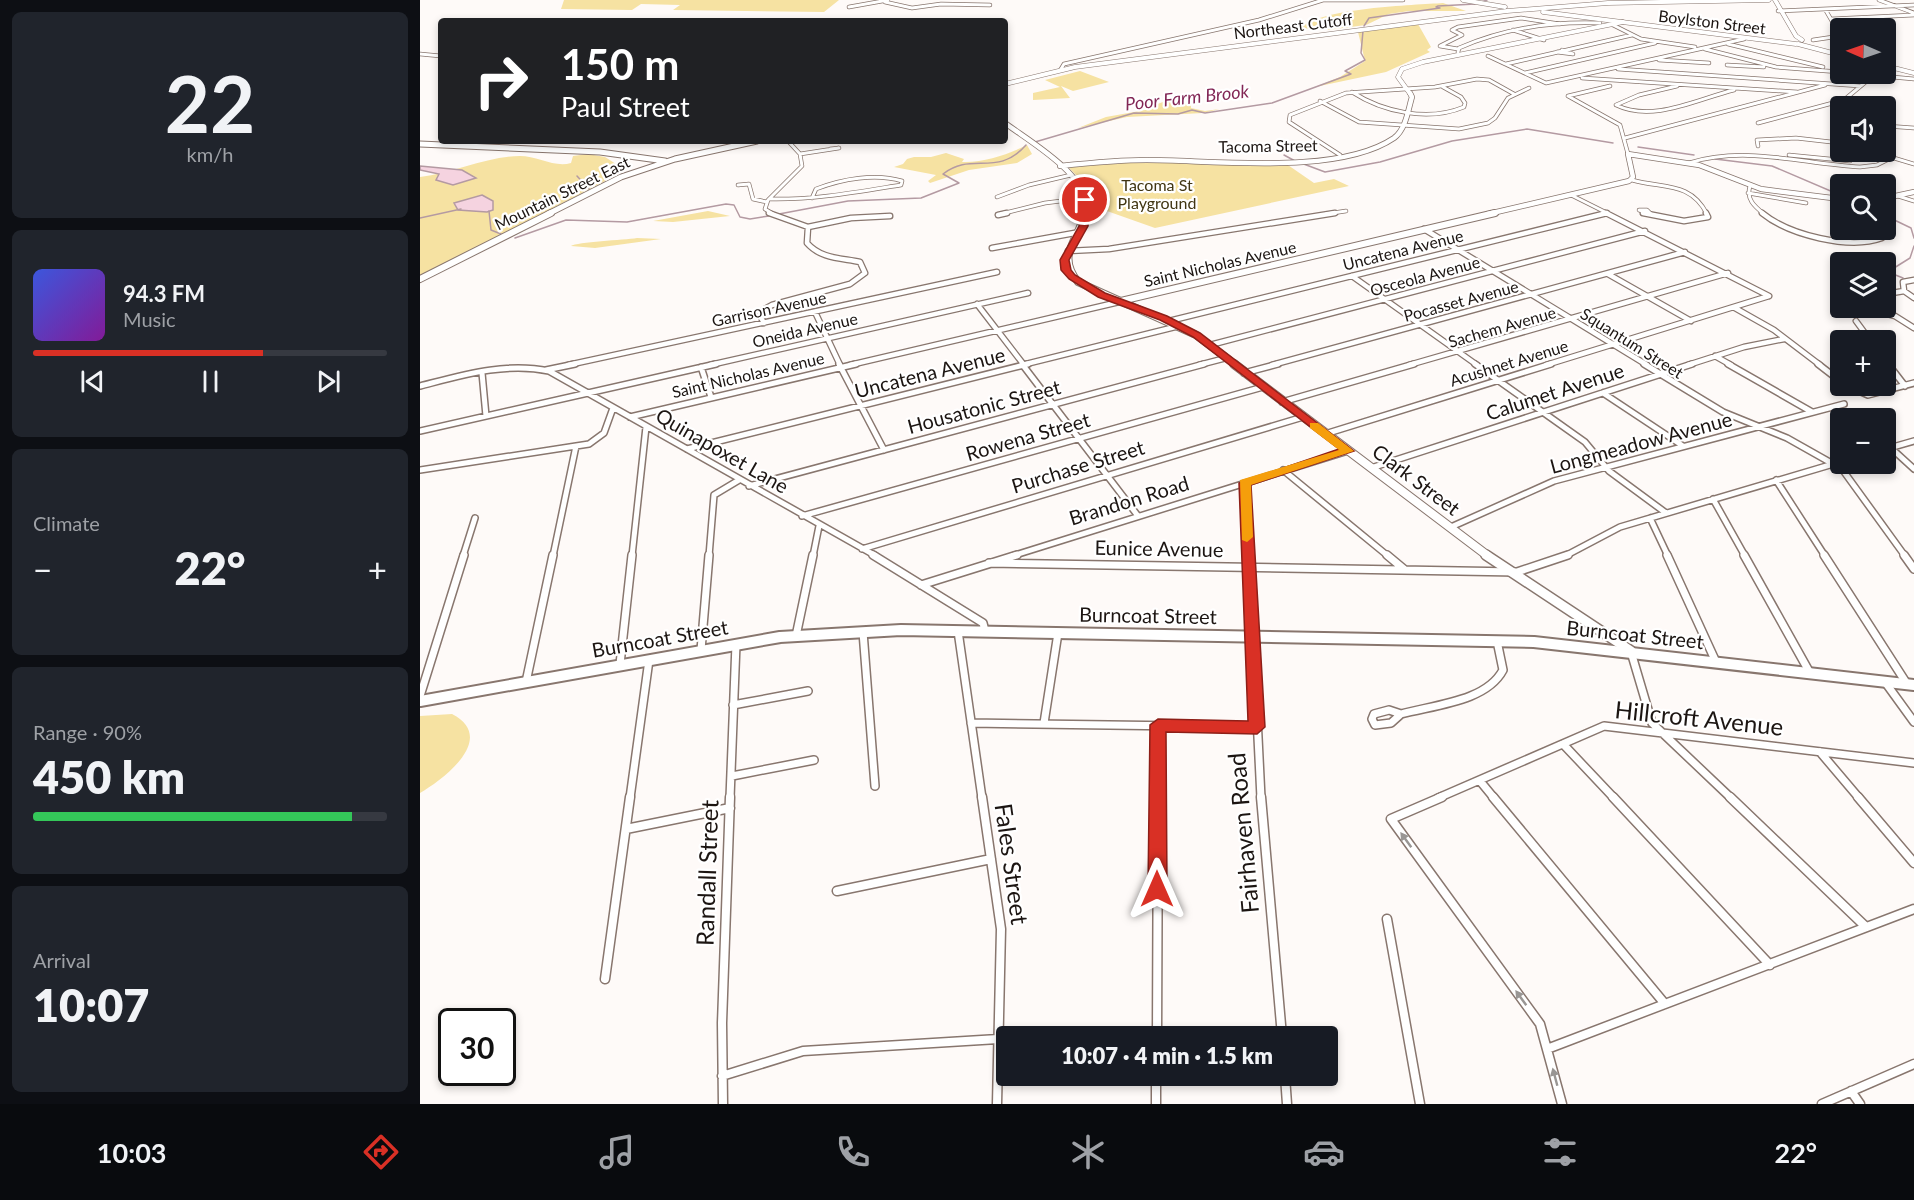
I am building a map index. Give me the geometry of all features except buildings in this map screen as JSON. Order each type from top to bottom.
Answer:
[{"type":"main road","points":[[1463,0],[1506,9]]},
{"type":"main road","points":[[1521,9],[1621,2],[1771,1],[1787,23],[1792,36],[1789,40],[1804,42],[1830,52]]},
{"type":"main road","points":[[1547,7],[1544,10],[1551,13]]},
{"type":"main road","name":"Northeast Cutoff","points":[[1065,67],[1506,9],[1521,9]]},
{"type":"main road","name":"Boylston Street","points":[[1521,9],[1744,39],[1804,42]]},
{"type":"main road","points":[[1787,23],[1804,42],[1826,51]]},
{"type":"main road","name":"Boylston Street","points":[[1773,42],[1789,40]]},
{"type":"main road","points":[[1008,83],[1065,67]]},
{"type":"main road","points":[[1896,69],[1913,73]]},
{"type":"main road","points":[[420,144],[600,152],[668,161]]},
{"type":"main road","name":"Mountain Street East","points":[[420,279],[604,185],[668,161],[744,144]]},
{"type":"main road","name":"Burncoat Street","points":[[420,701],[736,644],[862,631],[1251,636],[1548,643],[1911,685]]},
{"type":"street","points":[[1065,67],[1126,48],[1241,27],[1323,0],[1403,0]]},
{"type":"street","points":[[1704,0],[1713,3]]},
{"type":"street","points":[[1879,0],[1914,14]]},
{"type":"street","points":[[849,7],[887,1],[912,8],[938,4],[990,5]]},
{"type":"street","points":[[1780,11],[1914,5]]},
{"type":"street","points":[[1825,9],[1830,18]]},
{"type":"street","points":[[1848,18],[1914,14]]},
{"type":"street","points":[[1479,39],[1462,35],[1452,29],[1516,18],[1537,19],[1560,24]]},
{"type":"street","points":[[1403,127],[1413,97],[1398,75],[1412,65],[1544,40],[1615,23],[1632,35],[1780,67]]},
{"type":"street","points":[[1462,35],[1440,46],[1458,49],[1510,29],[1560,24],[1600,24]]},
{"type":"street","points":[[1510,29],[1544,40]]},
{"type":"street","points":[[1506,65],[1506,62],[1632,35]]},
{"type":"street","points":[[1804,42],[1830,37]]},
{"type":"street","points":[[1488,56],[1546,83],[1744,39]]},
{"type":"street","points":[[1524,73],[1661,42]]},
{"type":"street","points":[[1724,43],[1830,71]]},
{"type":"street","points":[[1458,49],[1461,54]]},
{"type":"street","points":[[1556,51],[1573,54],[1562,50]]},
{"type":"street","points":[[420,54],[438,56]]},
{"type":"street","points":[[1652,60],[1709,63]]},
{"type":"street","points":[[1727,64],[1830,71]]},
{"type":"street","points":[[1615,68],[1830,84]]},
{"type":"street","points":[[1578,77],[1797,92]]},
{"type":"street","points":[[1896,77],[1914,79]]},
{"type":"street","points":[[1340,156],[1296,129],[1289,122],[1289,116],[1293,112],[1320,101],[1352,92],[1442,87],[1484,79],[1514,94]]},
{"type":"street","points":[[1625,138],[1797,92],[1835,84],[1862,86]]},
{"type":"street","points":[[1683,85],[1616,103],[1618,107],[1629,111],[1648,112],[1744,89]]},
{"type":"street","points":[[1610,86],[1568,96],[1619,124],[1625,138],[1632,180],[1697,195],[1708,218],[1699,222],[1685,222],[1650,213]]},
{"type":"street","points":[[1758,123],[1841,101],[1862,86]]},
{"type":"street","points":[[1352,92],[1377,106],[1408,111],[1448,113],[1464,107],[1466,103],[1461,97],[1442,87]]},
{"type":"street","points":[[1320,101],[1352,120],[1450,130],[1482,125],[1495,118],[1504,102],[1514,94],[1529,88]]},
{"type":"street","points":[[1008,125],[1060,165],[1082,187],[1085,198],[1085,217],[1081,232],[1068,251]]},
{"type":"street","points":[[1896,125],[1914,128]]},
{"type":"street","name":"Tacoma Street","points":[[1060,165],[1132,160],[1301,162],[1340,156],[1380,145],[1394,137],[1403,127]]},
{"type":"street","points":[[1758,146],[1757,140],[1770,138],[1830,142]]},
{"type":"street","points":[[461,146],[465,144]]},
{"type":"street","points":[[791,144],[800,154],[803,162],[800,169],[768,200],[765,209],[767,212],[809,228],[851,218],[890,216]]},
{"type":"street","points":[[800,154],[830,149]]},
{"type":"street","points":[[1628,154],[1689,163],[1750,186],[1830,198]]},
{"type":"street","points":[[1789,154],[1830,159]]},
{"type":"street","points":[[1689,163],[1707,157],[1752,155],[1852,167],[1877,165],[1883,162]]},
{"type":"street","points":[[1896,159],[1914,164]]},
{"type":"street","points":[[1850,162],[1852,167]]},
{"type":"street","points":[[997,197],[1029,185],[1071,175]]},
{"type":"street","points":[[738,185],[749,184],[753,199],[768,200],[812,198],[901,185],[902,181],[874,179],[832,184],[816,189],[812,198]]},
{"type":"street","name":"Saint Nicholas Avenue","points":[[630,417],[1632,180]]},
{"type":"street","points":[[1750,186],[1748,193],[1750,201],[1767,215],[1815,238],[1845,244],[1869,243],[1877,240]]},
{"type":"street","points":[[1898,196],[1914,192]]},
{"type":"street","points":[[1748,193],[1806,203]]},
{"type":"street","points":[[1571,195],[1728,273]]},
{"type":"street","points":[[1898,196],[1914,201]]},
{"type":"street","points":[[998,215],[1045,203],[1085,198]]},
{"type":"street","points":[[1068,251],[1109,249],[1346,211]]},
{"type":"street","name":"Uncatena Avenue","points":[[1169,321],[1607,213]]},
{"type":"street","points":[[764,323],[760,316],[763,310],[772,305],[850,284],[865,273],[860,262],[826,256],[813,250],[807,243],[809,228]]},
{"type":"street","name":"Squantum Street","points":[[1424,230],[1723,412],[1787,438],[1824,462],[1830,462]]},
{"type":"street","name":"Osceola Avenue","points":[[1210,345],[1645,231]]},
{"type":"street","points":[[992,248],[1053,235],[1081,232]]},
{"type":"street","name":"Clark Street","points":[[1068,251],[1065,263],[1072,277],[1087,288],[1180,326],[1210,345],[1282,402],[1509,572],[1631,652]]},
{"type":"street","name":"Pocasset Avenue","points":[[1244,373],[1685,252]]},
{"type":"street","name":"Garrison Avenue","points":[[546,370],[997,272]]},
{"type":"street","name":"Acushnet Avenue","points":[[1325,434],[1769,296],[1728,273]]},
{"type":"street","name":"Sachem Avenue","points":[[1282,402],[1728,273]]},
{"type":"street","points":[[1608,274],[1691,321]]},
{"type":"street","points":[[1352,276],[1590,446],[1598,454],[1605,468],[1643,493],[1666,513]]},
{"type":"street","points":[[1904,291],[1904,282],[1914,280]]},
{"type":"street","points":[[1896,292],[1904,291],[1914,298]]},
{"type":"street","name":"Oneida Avenue","points":[[420,431],[1028,293]]},
{"type":"street","points":[[977,304],[1138,516]]},
{"type":"street","points":[[1735,308],[1784,339],[1830,374]]},
{"type":"street","points":[[815,312],[884,450]]},
{"type":"street","points":[[1896,317],[1914,328]]},
{"type":"street","points":[[1856,321],[1863,330]]},
{"type":"street","name":"Uncatena Avenue","points":[[687,449],[1180,326]]},
{"type":"street","name":"Calumet Avenue","points":[[1371,468],[1714,356],[1750,345],[1784,339]]},
{"type":"street","points":[[1714,356],[1812,412]]},
{"type":"street","name":"Housatonic Street","points":[[749,486],[1226,358]]},
{"type":"street","points":[[701,366],[711,397]]},
{"type":"street","name":"Quinapoxet Lane","points":[[420,386],[516,367],[546,370],[862,549],[983,623],[985,632]]},
{"type":"street","points":[[482,373],[486,416]]},
{"type":"street","points":[[1896,374],[1905,386]]},
{"type":"street","points":[[1896,388],[1914,383]]},
{"type":"street","name":"Rowena Street","points":[[802,516],[1263,387]]},
{"type":"street","points":[[1603,393],[1683,446]]},
{"type":"street","name":"Longmeadow Avenue","points":[[1451,527],[1554,481],[1844,404]]},
{"type":"street","points":[[420,470],[576,446],[602,438],[608,430],[613,408]]},
{"type":"street","name":"Purchase Street","points":[[862,549],[1303,417]]},
{"type":"street","points":[[620,664],[646,427]]},
{"type":"street","points":[[1896,446],[1914,441]]},
{"type":"street","points":[[526,683],[576,446]]},
{"type":"street","name":"Brandon Road","points":[[921,585],[1348,451]]},
{"type":"street","points":[[1896,452],[1914,462]]},
{"type":"street","points":[[1896,454],[1914,469]]},
{"type":"street","name":"Eunice Avenue","points":[[989,563],[1509,572],[1546,565],[1611,530],[1830,465]]},
{"type":"street","points":[[1283,471],[1405,570]]},
{"type":"street","points":[[1845,474],[1914,569]]},
{"type":"street","points":[[701,650],[714,495],[739,480]]},
{"type":"street","points":[[1776,480],[1911,685]]},
{"type":"street","name":"Fairhaven Road","points":[[1245,483],[1257,727],[1281,1026]]},
{"type":"street","points":[[1713,499],[1810,673]]},
{"type":"street","points":[[420,696],[475,518]]},
{"type":"street","points":[[1650,518],[1716,662]]},
{"type":"street","points":[[796,636],[819,526]]},
{"type":"street","points":[[862,631],[875,786]]},
{"type":"street","name":"Fales Street","points":[[958,631],[1002,947],[999,1026]]},
{"type":"street","points":[[1044,723],[1058,633]]},
{"type":"street","points":[[1401,714],[1426,705],[1476,694],[1492,686],[1503,670],[1497,642]]},
{"type":"street","name":"Randall Street","points":[[723,1104],[736,644]]},
{"type":"street","points":[[1631,652],[1652,723],[1866,927]]},
{"type":"street","points":[[605,979],[649,659]]},
{"type":"street","points":[[1885,682],[1914,722]]},
{"type":"street","points":[[733,705],[808,691]]},
{"type":"street","points":[[971,723],[1257,727]]},
{"type":"street","points":[[1157,1026],[1158,725]]},
{"type":"street","name":"Hillcroft Avenue","points":[[1547,1049],[1540,1024],[1391,819],[1604,726],[1914,763]]},
{"type":"street","points":[[1563,744],[1770,965]]},
{"type":"street","points":[[1820,752],[1914,863]]},
{"type":"street","points":[[732,776],[814,760]]},
{"type":"street","points":[[1480,781],[1665,1004]]},
{"type":"street","points":[[626,829],[730,808]]},
{"type":"street","points":[[837,891],[991,859]]},
{"type":"street","points":[[1562,1104],[1547,1049],[1914,909]]},
{"type":"street","points":[[1387,919],[1420,1104]]},
{"type":"street","points":[[722,1076],[803,1051],[996,1039]]},
{"type":"street","points":[[1822,1104],[1914,1064]]},
{"type":"street","name":"Fales Street","points":[[997,1086],[997,1104]]},
{"type":"street","points":[[1156,1086],[1156,1104]]},
{"type":"street","points":[[1286,1086],[1287,1104]]},
{"type":"street","points":[[1851,1091],[1860,1104]]},
{"type":"green space","points":[[564,0],[839,0],[824,12],[673,10],[680,5],[641,4],[632,10],[561,9]]},
{"type":"green space","points":[[1443,3],[1466,11],[1409,11],[1389,14],[1366,25],[1327,30],[1301,28],[1311,21],[1346,12]]},
{"type":"green space","points":[[1418,24],[1431,47],[1427,50],[1430,52],[1386,72],[1315,87],[1340,77],[1365,61],[1358,32]]},
{"type":"green space","points":[[1080,71],[1109,82],[1073,91],[1061,86],[1070,98],[1033,100],[1033,93],[1060,87],[1045,80]]},
{"type":"green space","points":[[1171,99],[1177,103],[1191,104],[1191,108],[1205,111],[1220,109],[1203,113],[1127,117],[1078,128],[1106,117],[1151,109],[1152,106]]},
{"type":"green space","points":[[1027,145],[1032,154],[1017,163],[969,170],[930,183],[928,181],[936,175],[894,167],[914,157],[931,157],[946,153],[964,159],[962,162],[979,161],[1004,155]]},
{"type":"green space","points":[[588,154],[605,157],[616,164],[614,168],[619,174],[420,276],[420,177],[508,157],[520,156],[565,164],[571,163],[573,156]]},
{"type":"green space","name":"Tacoma St Playground","points":[[1132,161],[1285,163],[1314,183],[1334,179],[1349,186],[1155,228],[1090,205],[1086,185],[1068,167]]},
{"type":"green space","points":[[708,211],[730,216],[673,222],[653,221]]},
{"type":"green space","points":[[637,238],[661,239],[595,248],[571,246],[591,242]]},
{"type":"green space","points":[[452,714],[465,724],[470,734],[468,746],[453,768],[420,793],[420,716]]},
{"type":"shaded area","points":[[420,166],[462,170],[476,178],[453,185],[436,180],[439,174],[420,170]]},
{"type":"shaded area","points":[[482,195],[493,201],[493,210],[487,212],[458,210],[454,203]]},
{"type":"waterway","name":"Poor Farm Brook","points":[[1481,2],[1487,0]]},
{"type":"waterway","name":"Poor Farm Brook","points":[[1364,26],[1369,18],[1440,8],[1436,7],[1438,6],[1475,4]]},
{"type":"waterway","name":"Poor Farm Brook","points":[[1035,142],[1134,113],[1178,114],[1192,110],[1205,113],[1272,103],[1351,74],[1345,71],[1365,60],[1361,53],[1363,31]]},
{"type":"waterway","points":[[1301,163],[1325,172],[1380,162],[1452,141],[1527,129],[1613,143]]},
{"type":"waterway","name":"Poor Farm Brook","points":[[779,214],[848,201],[921,198],[959,183],[943,174],[954,168],[964,164],[995,163],[1005,160],[1026,145]]},
{"type":"waterway","points":[[1638,147],[1694,155]]},
{"type":"waterway","points":[[1284,155],[1295,161]]},
{"type":"waterway","points":[[1715,159],[1772,166],[1830,191]]},
{"type":"waterway","points":[[577,176],[589,189]]},
{"type":"waterway","name":"Poor Farm Brook","points":[[515,238],[566,220],[627,222],[726,204],[734,205],[740,217],[750,219],[769,216]]},
{"type":"waterway","points":[[420,218],[461,209]]},
{"type":"waterway","name":"Poor Farm Brook","points":[[489,211],[491,230],[501,234]]},
{"type":"waterway","points":[[1896,221],[1911,228],[1914,238]]},
{"type":"waterway","points":[[1903,278],[1893,274],[1894,268],[1910,258],[1914,246]]},
{"type":"slow traffic","points":[[1247,537],[1245,483],[1348,451],[1314,425]]},
{"type":"route","points":[[1085,200],[1084,226],[1065,260],[1066,270],[1072,277],[1080,284],[1102,295],[1164,318],[1196,335],[1348,451],[1245,483],[1257,727],[1158,725],[1157,889]]}]
